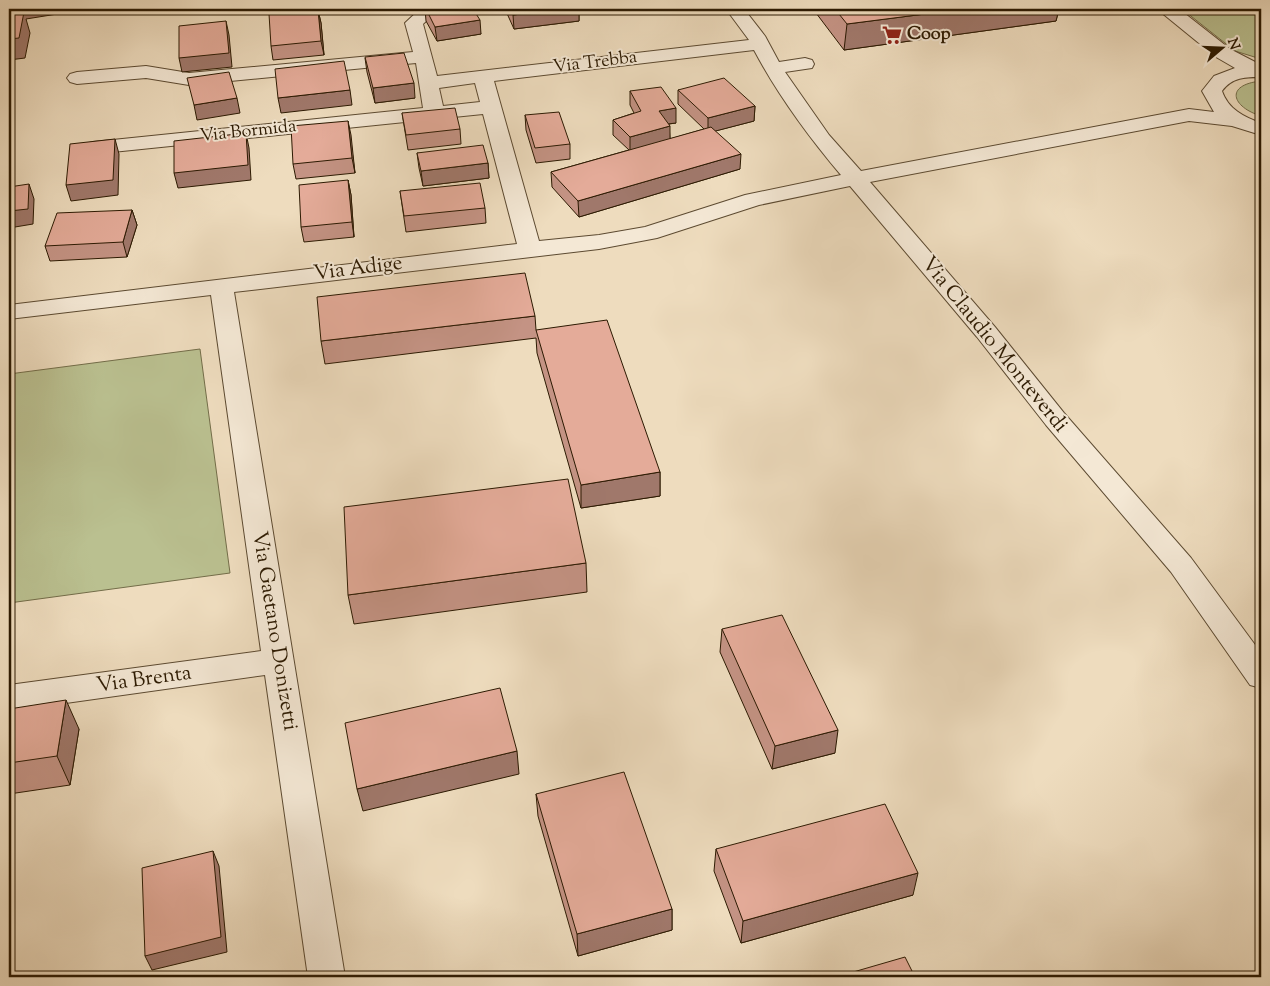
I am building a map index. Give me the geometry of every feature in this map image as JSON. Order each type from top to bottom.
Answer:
[{"type":"street","points":[[430,9],[414,23],[430,83],[434,113]]},
{"type":"street","name":"Via Claudio Monteverdi","points":[[735,9],[822,140],[986,332],[1055,419],[1181,566],[1261,676]]},
{"type":"street","points":[[1168,9],[1223,53],[1258,71]]},
{"type":"street","points":[[1205,40],[1226,76]]},
{"type":"street","name":"Via Trebba","points":[[430,83],[760,44]]},
{"type":"street","points":[[77,78],[146,72],[189,79],[424,58]]},
{"type":"street","points":[[773,68],[805,64]]},
{"type":"street","points":[[1258,71],[1226,76],[1216,83],[1212,91],[1214,101],[1222,111],[1236,120],[1261,129]]},
{"type":"street","points":[[483,76],[530,249]]},
{"type":"street","points":[[1189,116],[1214,101]]},
{"type":"street","name":"Via Bormida","points":[[93,148],[491,107]]},
{"type":"street","points":[[1189,116],[1236,120]]},
{"type":"street","name":"Via Adige","points":[[9,312],[599,242],[649,233],[753,200],[854,177],[1075,131],[1189,116]]},
{"type":"street","name":"Via Gaetano Donizetti","points":[[221,286],[326,977]]},
{"type":"street","name":"Via Brenta","points":[[9,698],[279,662]]},
{"type":"green space","points":[[1182,9],[1261,9],[1261,59],[1235,51]]},
{"type":"green space","points":[[1261,81],[1261,116],[1244,107],[1238,102],[1236,97],[1237,91],[1241,87],[1249,83]]},
{"type":"green space","points":[[200,349],[230,573],[9,603],[9,374]]},
{"type":"building","points":[[426,9],[473,9],[480,20],[435,27]]},
{"type":"building","points":[[510,9],[564,9],[513,15]]},
{"type":"building","points":[[835,9],[964,9],[847,24]]},
{"type":"building","points":[[318,10],[321,41],[271,46],[269,14]]},
{"type":"building","points":[[24,12],[19,38],[9,39],[9,14]]},
{"type":"building","points":[[226,21],[229,53],[179,58],[179,26]]},
{"type":"building","points":[[404,53],[414,83],[373,88],[365,57]]},
{"type":"building","points":[[344,61],[350,90],[278,98],[275,69]]},
{"type":"building","points":[[229,72],[237,98],[194,105],[187,78]]},
{"type":"building","points":[[724,78],[755,106],[708,118],[678,90]]},
{"type":"building","points":[[661,87],[676,108],[659,111],[670,126],[630,137],[613,120],[641,111],[630,91]]},
{"type":"building","points":[[455,108],[460,129],[406,135],[402,113]]},
{"type":"building","points":[[559,112],[570,144],[535,148],[525,115]]},
{"type":"building","points":[[348,121],[352,158],[293,164],[291,126]]},
{"type":"building","points":[[711,127],[741,154],[578,201],[551,172]]},
{"type":"building","points":[[246,133],[248,165],[174,173],[174,141]]},
{"type":"building","points":[[115,139],[113,180],[66,185],[70,144]]},
{"type":"building","points":[[483,145],[488,163],[421,171],[417,153]]},
{"type":"building","points":[[348,180],[352,222],[301,227],[299,185]]},
{"type":"building","points":[[480,183],[485,208],[404,216],[400,191]]},
{"type":"building","points":[[29,184],[28,209],[9,211],[9,187]]},
{"type":"building","points":[[132,210],[123,242],[45,246],[57,213]]},
{"type":"building","points":[[525,273],[535,316],[321,341],[317,297]]},
{"type":"building","points":[[607,320],[660,472],[581,485],[536,330]]},
{"type":"building","points":[[568,479],[586,563],[348,595],[344,507]]},
{"type":"building","points":[[782,615],[838,730],[775,746],[722,629]]},
{"type":"building","points":[[500,688],[517,751],[357,789],[345,723]]},
{"type":"building","points":[[66,700],[57,756],[9,763],[9,709]]},
{"type":"building","points":[[624,772],[672,909],[577,934],[536,794]]},
{"type":"building","points":[[885,804],[918,873],[743,921],[716,849]]},
{"type":"building","points":[[213,851],[221,937],[145,956],[142,868]]},
{"type":"building","points":[[905,957],[915,977],[836,977]]},
{"type":"place","name":"Coop","points":[[892,35]]}]
